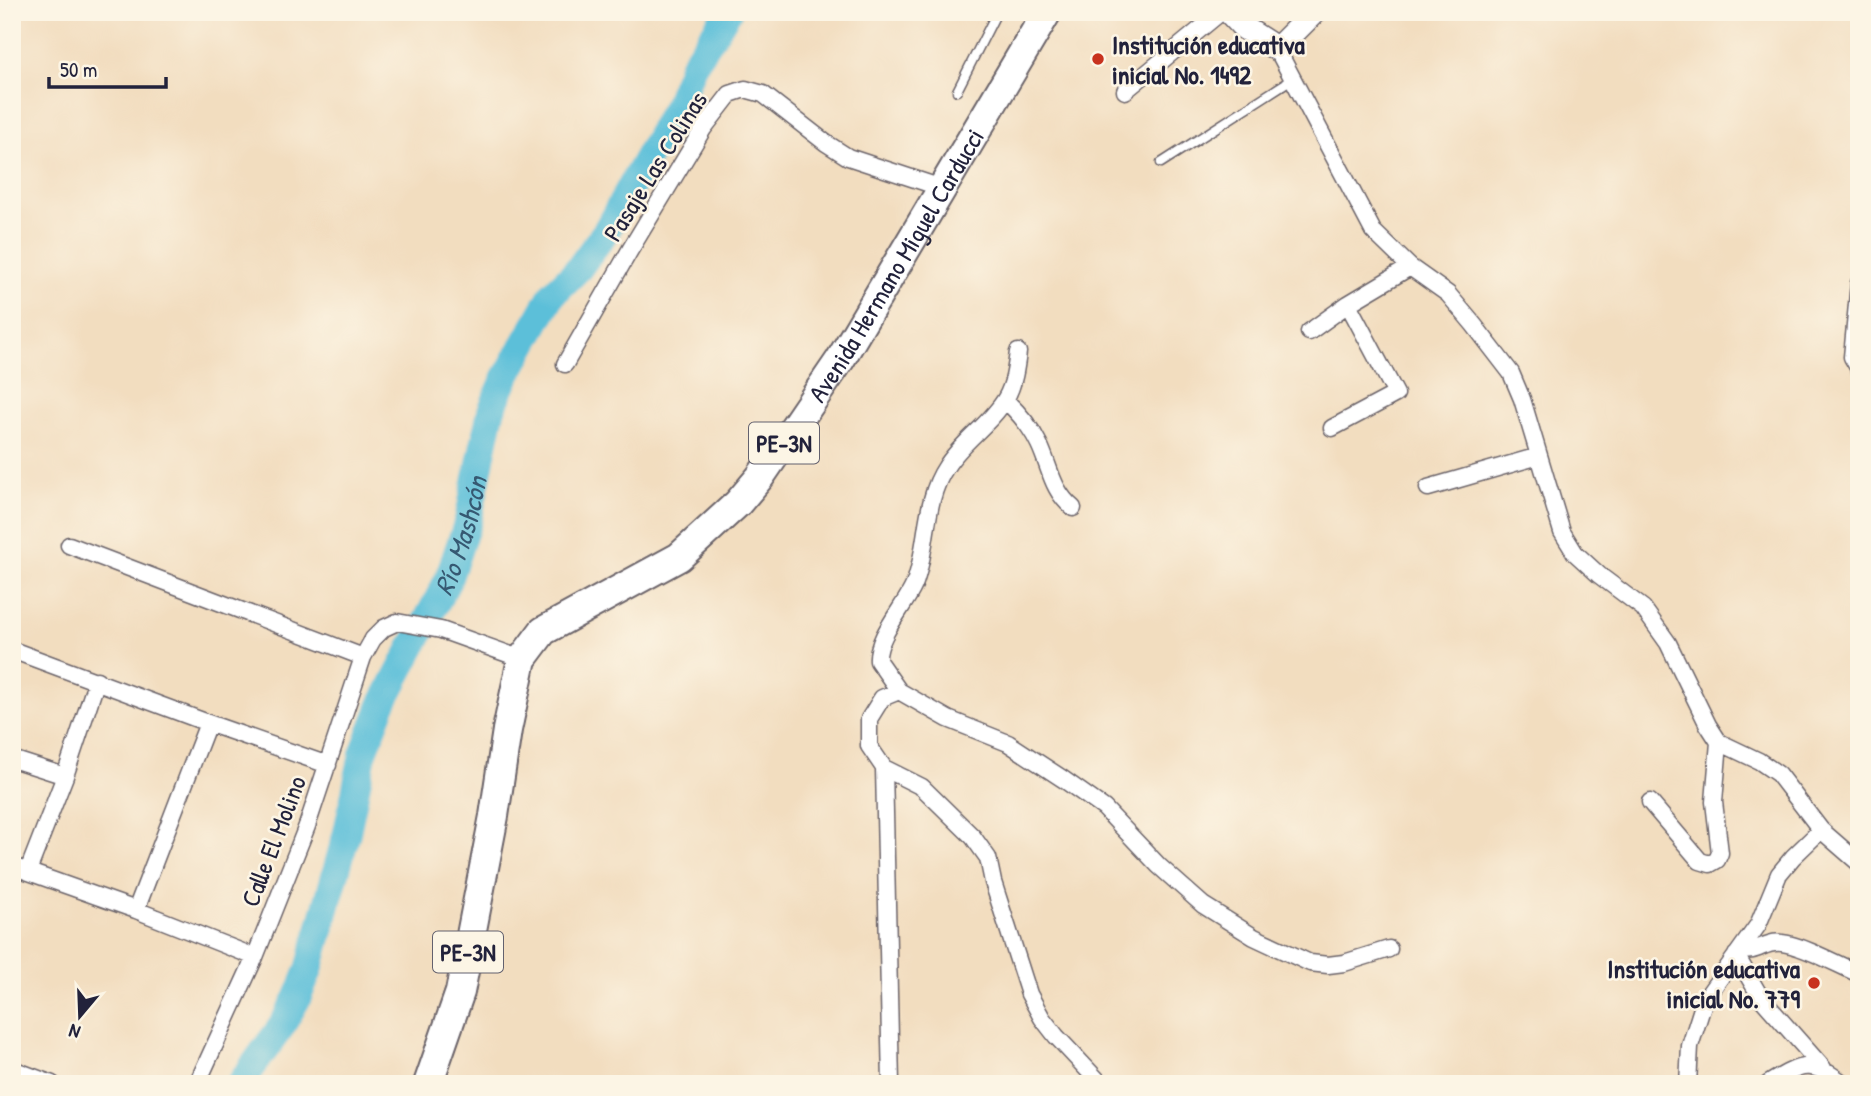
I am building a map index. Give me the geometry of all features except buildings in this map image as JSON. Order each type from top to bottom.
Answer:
[{"type":"highway","name":"Avenida Hermano Miguel Carducci","points":[[428,1084],[460,992],[494,816],[506,730],[523,659],[542,631],[679,557],[738,503],[760,477],[841,360],[1047,12]]},
{"type":"street","points":[[1125,91],[1221,12]]},
{"type":"street","points":[[1229,12],[1243,27],[1277,49],[1373,231],[1410,267],[1448,294],[1511,373],[1522,399],[1562,532],[1575,552],[1599,575],[1643,608],[1668,643],[1719,742],[1759,761],[1778,774],[1821,830],[1859,863]]},
{"type":"street","points":[[1277,49],[1314,12]]},
{"type":"street","name":"Pasaje Las Colinas","points":[[565,364],[696,140],[730,94],[745,89],[764,94],[848,157],[942,188]]},
{"type":"street","points":[[1309,332],[1348,304],[1410,267]]},
{"type":"street","points":[[1859,283],[1852,357],[1859,369]]},
{"type":"street","points":[[1332,428],[1396,394],[1348,304]]},
{"type":"street","points":[[1018,352],[1013,381],[1005,400],[952,458],[939,481],[930,505],[918,573],[905,602],[880,644],[878,661],[899,691],[948,719],[1008,743],[1104,808],[1159,866],[1203,905],[1254,937],[1310,963],[1328,965],[1344,963],[1389,949]]},
{"type":"street","points":[[1005,400],[1027,423],[1039,444],[1059,494],[1073,508]]},
{"type":"street","points":[[1428,488],[1539,456]]},
{"type":"street","points":[[69,545],[363,657]]},
{"type":"street","name":"Calle El Molino","points":[[197,1084],[255,957],[307,826],[363,657],[373,639],[384,628],[397,622],[441,630],[523,659]]},
{"type":"street","points":[[12,650],[328,765]]},
{"type":"street","points":[[97,680],[65,776],[20,868],[255,957]]},
{"type":"street","points":[[899,691],[883,698],[869,719],[869,747],[884,768],[922,787],[973,837],[988,858],[1029,995],[1056,1036],[1101,1084]]},
{"type":"street","points":[[136,910],[208,723]]},
{"type":"street","points":[[1650,802],[1700,861],[1710,864],[1717,860],[1720,853],[1714,802],[1719,742]]},
{"type":"street","points":[[12,759],[65,776]]},
{"type":"street","points":[[884,768],[891,1084]]},
{"type":"street","points":[[1688,1084],[1690,1046],[1705,999],[1758,925],[1779,874],[1821,830]]},
{"type":"street","points":[[1738,952],[1755,950],[1770,942],[1786,943],[1859,974]]},
{"type":"street","points":[[1738,952],[1761,998],[1823,1068],[1844,1084]]},
{"type":"street","points":[[1768,1084],[1801,1066],[1823,1068]]},
{"type":"street","points":[[12,1069],[52,1084]]},
{"type":"lane","points":[[957,91],[997,12]]},
{"type":"lane","points":[[1161,163],[1292,79]]},
{"type":"waterway","name":"Río Mashcón","points":[[240,1084],[281,1027],[309,970],[347,832],[363,754],[382,705],[448,580],[468,521],[491,411],[505,379],[552,295],[579,268],[606,231],[679,100],[693,65],[728,12]]},
{"type":"place","name":"Institución educativa inicial No. 1492","points":[[1098,59]]},
{"type":"place","name":"Institución educativa inicial No. 779","points":[[1814,983]]}]
